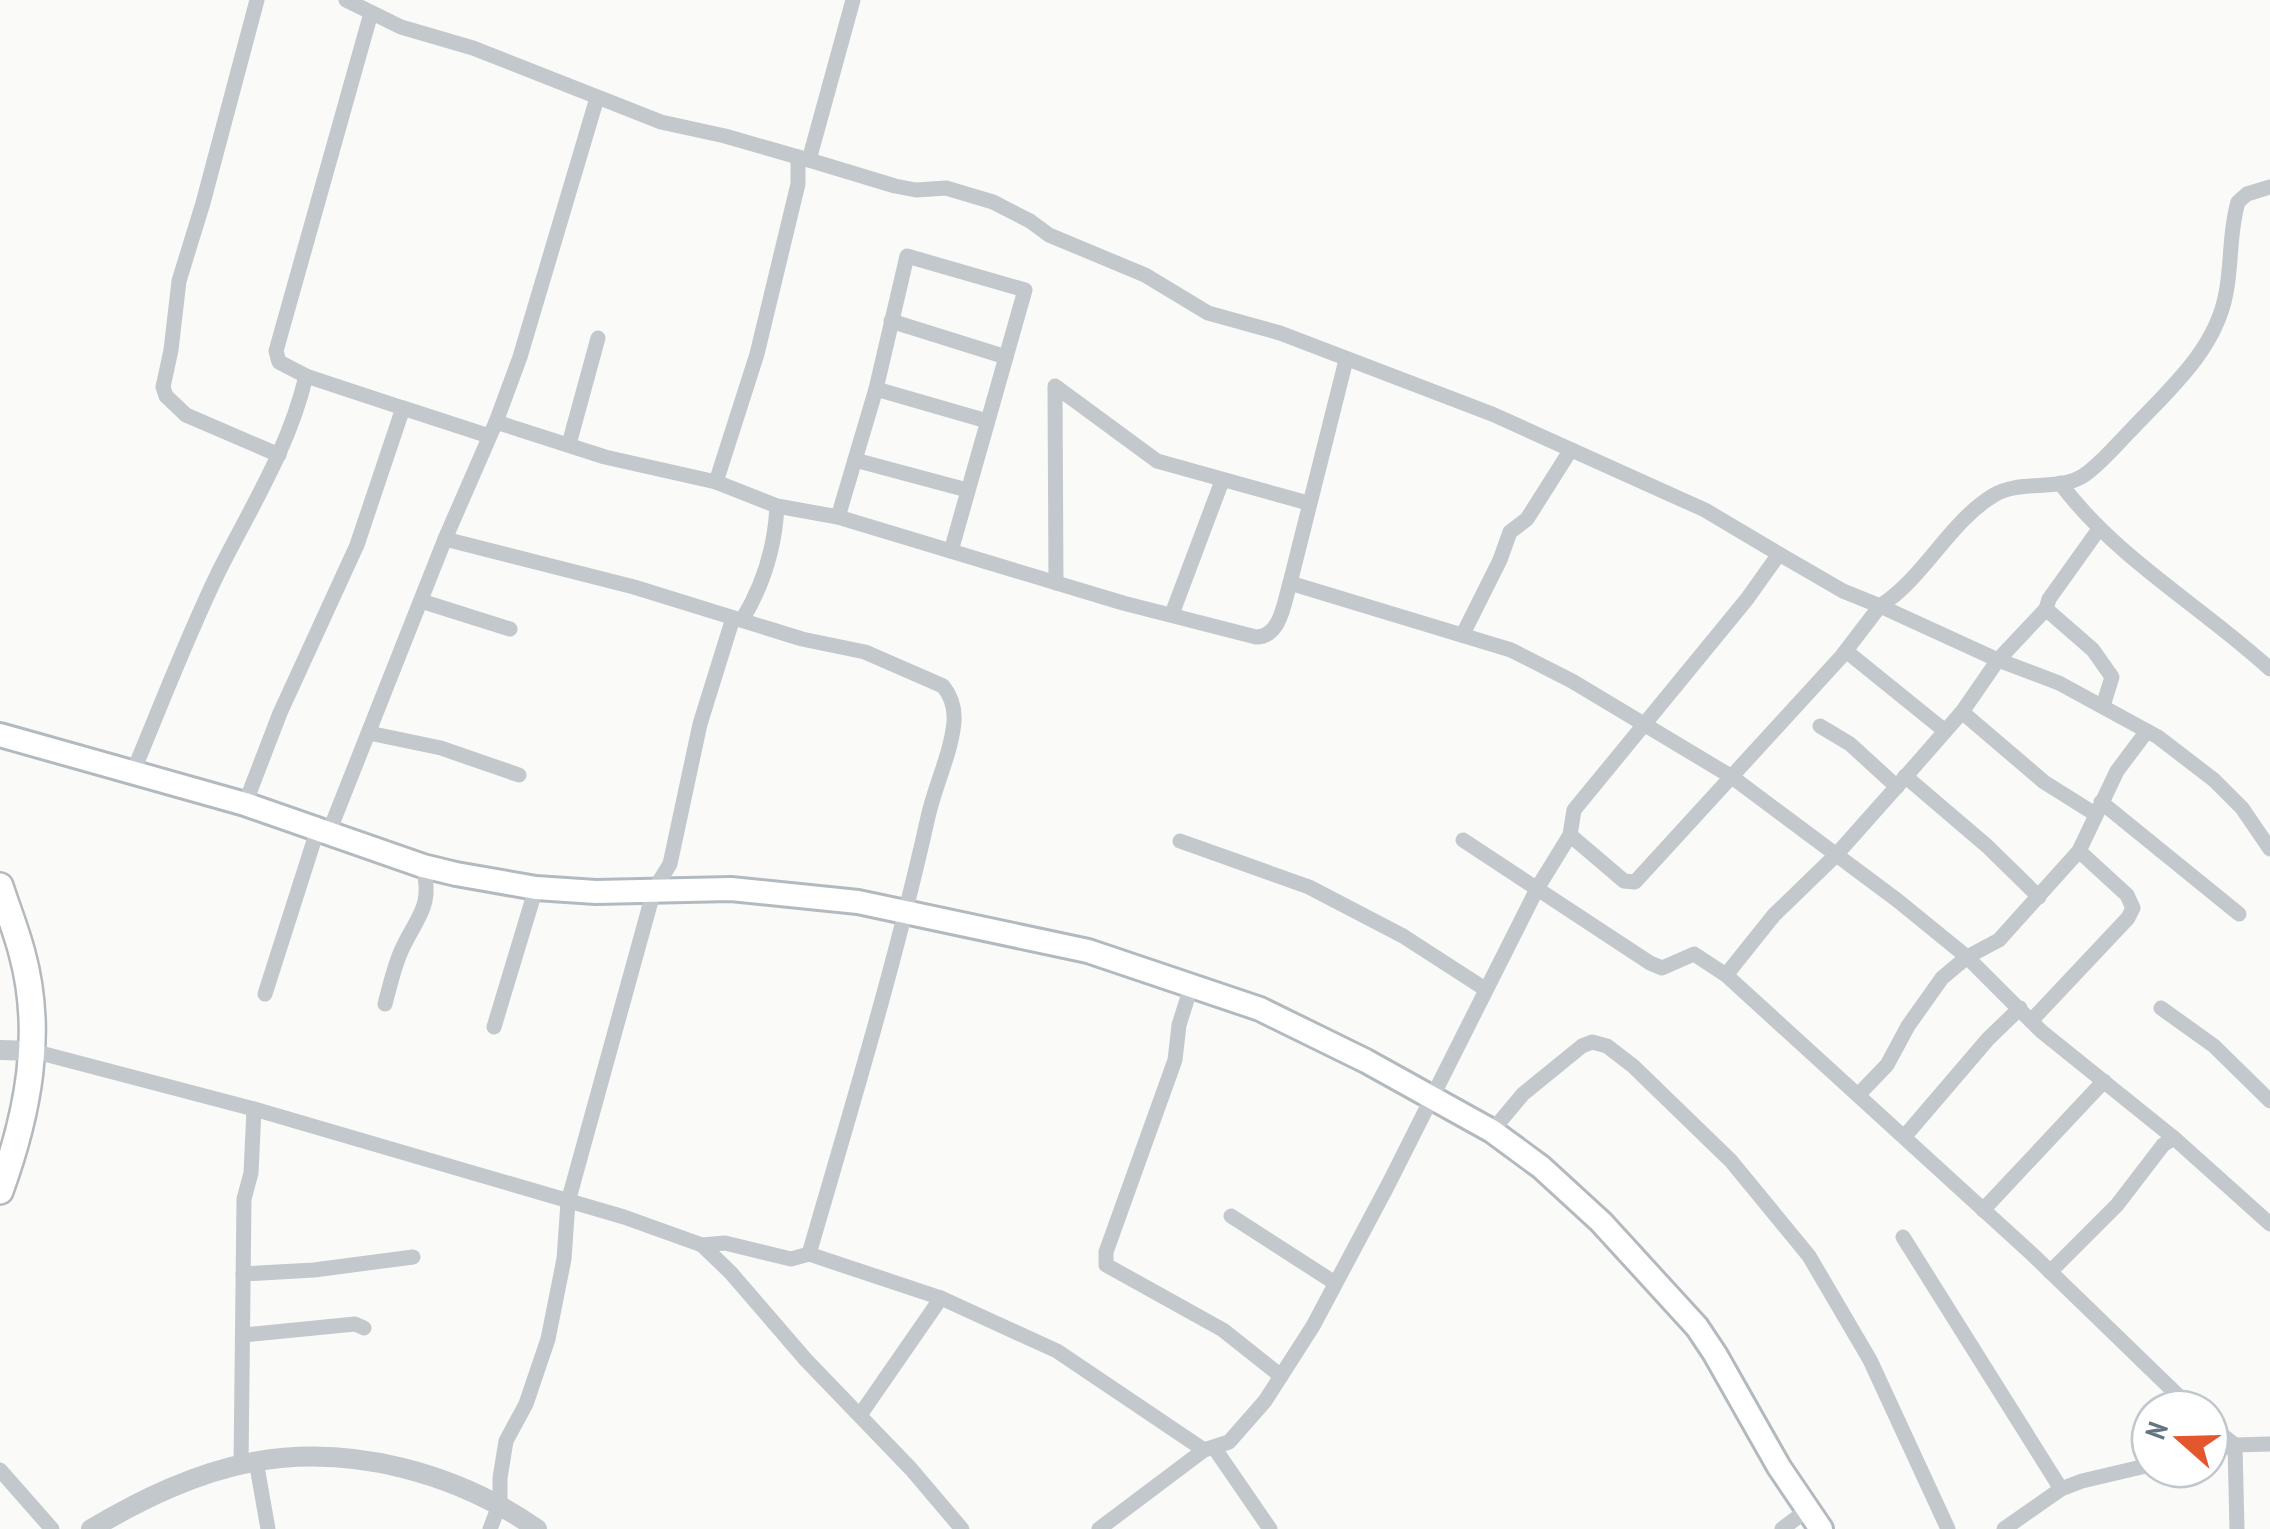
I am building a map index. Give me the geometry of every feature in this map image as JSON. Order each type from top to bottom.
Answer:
[{"type":"highway","points":[[0,886],[23,954],[32,1008],[32,1051],[16,1148],[0,1191]]},
{"type":"main road","points":[[0,733],[245,804],[423,866],[536,888],[596,892],[731,889],[818,896],[1088,951],[1282,1018],[1492,1131],[1602,1222],[1716,1354],[1814,1520]]},
{"type":"street","points":[[256,0],[179,281],[163,387],[166,396],[186,414],[279,455]]},
{"type":"street","points":[[346,0],[401,26],[473,48],[687,130],[726,136],[906,189],[946,188],[970,194],[1016,213],[1049,236],[1145,275],[1208,312],[1280,333],[1446,395],[1705,510],[1826,583],[2059,683],[2103,706],[2147,731],[2214,780],[2242,808],[2270,849]]},
{"type":"street","points":[[716,482],[757,354],[803,159],[853,0]]},
{"type":"street","points":[[371,13],[276,351],[279,362],[306,376],[403,408],[569,444],[605,457],[716,482],[777,506],[838,517],[1056,584],[1264,637],[1274,629],[1290,583],[1346,360]]},
{"type":"street","points":[[265,994],[324,830],[368,732],[520,356],[597,98]]},
{"type":"street","points":[[1570,835],[1624,881],[1635,882],[1846,650],[1880,606],[1910,582],[1951,535],[1995,494],[2060,483],[2085,474],[2110,452],[2185,374],[2206,345],[2226,294],[2238,202],[2247,194],[2268,187]]},
{"type":"street","points":[[838,517],[876,389],[907,256],[968,271],[1025,290],[951,551]]},
{"type":"street","points":[[892,321],[1006,357]]},
{"type":"street","points":[[569,444],[598,338]]},
{"type":"street","points":[[134,772],[219,572],[279,455],[306,376]]},
{"type":"street","points":[[1056,584],[1055,386],[1157,461],[1308,503]]},
{"type":"street","points":[[876,389],[987,420]]},
{"type":"street","points":[[245,804],[280,713],[357,545],[403,408]]},
{"type":"street","points":[[1463,634],[1510,532],[1526,519],[1570,450]]},
{"type":"street","points":[[855,460],[967,490]]},
{"type":"street","points":[[1172,614],[1222,481]]},
{"type":"street","points":[[2060,483],[2132,560],[2228,630],[2270,668]]},
{"type":"street","points":[[490,1529],[500,1504],[506,1441],[526,1404],[548,1339],[564,1258],[568,1202],[654,890],[670,864],[700,724],[737,619],[767,569],[777,506]]},
{"type":"street","points":[[1726,975],[1774,915],[1836,856],[1962,712],[1998,660],[2046,609],[2049,599],[2099,529]]},
{"type":"street","points":[[445,539],[634,587],[802,639],[865,652],[944,686],[950,695],[954,726],[934,788],[906,914],[809,1254]]},
{"type":"street","points":[[1098,1529],[1210,1450],[1229,1442],[1282,1376],[1313,1326],[1538,887],[1570,835],[1574,810],[1747,599],[1779,554]]},
{"type":"street","points":[[1290,583],[1498,644],[1540,664],[1732,777],[1968,957],[2025,1014],[2270,1224]]},
{"type":"street","points":[[420,601],[510,629]]},
{"type":"street","points":[[2046,609],[2102,660],[2112,677],[2103,706]]},
{"type":"street","points":[[1846,650],[1945,731]]},
{"type":"street","points":[[1962,712],[2044,782],[2098,808],[2239,914]]},
{"type":"street","points":[[1820,726],[1973,833],[2039,898]]},
{"type":"street","points":[[1859,1094],[1887,1065],[1908,1026],[1942,978],[1998,940],[2078,851],[2117,771],[2147,731]]},
{"type":"street","points":[[368,732],[441,748],[518,775]]},
{"type":"street","points":[[1464,840],[1656,966],[1669,966],[1694,954],[1726,975],[1905,1136],[2171,1389]]},
{"type":"street","points":[[1180,841],[1309,886],[1403,936],[1485,989]]},
{"type":"street","points":[[1905,1136],[1988,1039],[2025,1014],[2128,918],[2133,908],[2127,894],[2078,851]]},
{"type":"street","points":[[385,1004],[401,951],[426,910],[428,886],[423,866]]},
{"type":"street","points":[[494,1027],[536,888]]},
{"type":"street","points":[[1192,987],[1179,1025],[1175,1060],[1106,1252],[1106,1265],[1223,1330],[1282,1376]]},
{"type":"street","points":[[2161,1008],[2214,1046],[2270,1101]]},
{"type":"street","points":[[1492,1131],[1523,1094],[1582,1046],[1592,1042],[1607,1046],[1633,1066],[1731,1162],[1818,1270],[1870,1360],[1948,1529]]},
{"type":"street","points":[[0,1050],[32,1051],[254,1109],[702,1245],[726,1243],[791,1259],[809,1254],[941,1298],[1057,1351],[1210,1450],[1270,1529]]},
{"type":"street","points":[[1983,1210],[2104,1081]]},
{"type":"street","points":[[254,1109],[251,1172],[244,1200],[248,1463],[268,1529]]},
{"type":"street","points":[[2050,1272],[2117,1205],[2163,1145],[2174,1138]]},
{"type":"street","points":[[1231,1216],[1335,1282]]},
{"type":"street","points":[[1903,1237],[2061,1489]]},
{"type":"street","points":[[702,1245],[731,1272],[806,1360],[962,1529]]},
{"type":"street","points":[[243,1274],[314,1270],[413,1257]]},
{"type":"street","points":[[860,1415],[941,1298]]},
{"type":"street","points":[[244,1335],[355,1324],[364,1328]]},
{"type":"street","points":[[2230,1441],[2235,1445],[2237,1529]]},
{"type":"street","points":[[2230,1446],[2270,1444]]},
{"type":"street","points":[[91,1529],[178,1484],[248,1463],[366,1461],[411,1470],[500,1504],[537,1529]]},
{"type":"street","points":[[0,1470],[52,1529]]},
{"type":"street","points":[[2004,1529],[2061,1489],[2130,1470]]},
{"type":"street","points":[[1782,1529],[1814,1520]]}]
